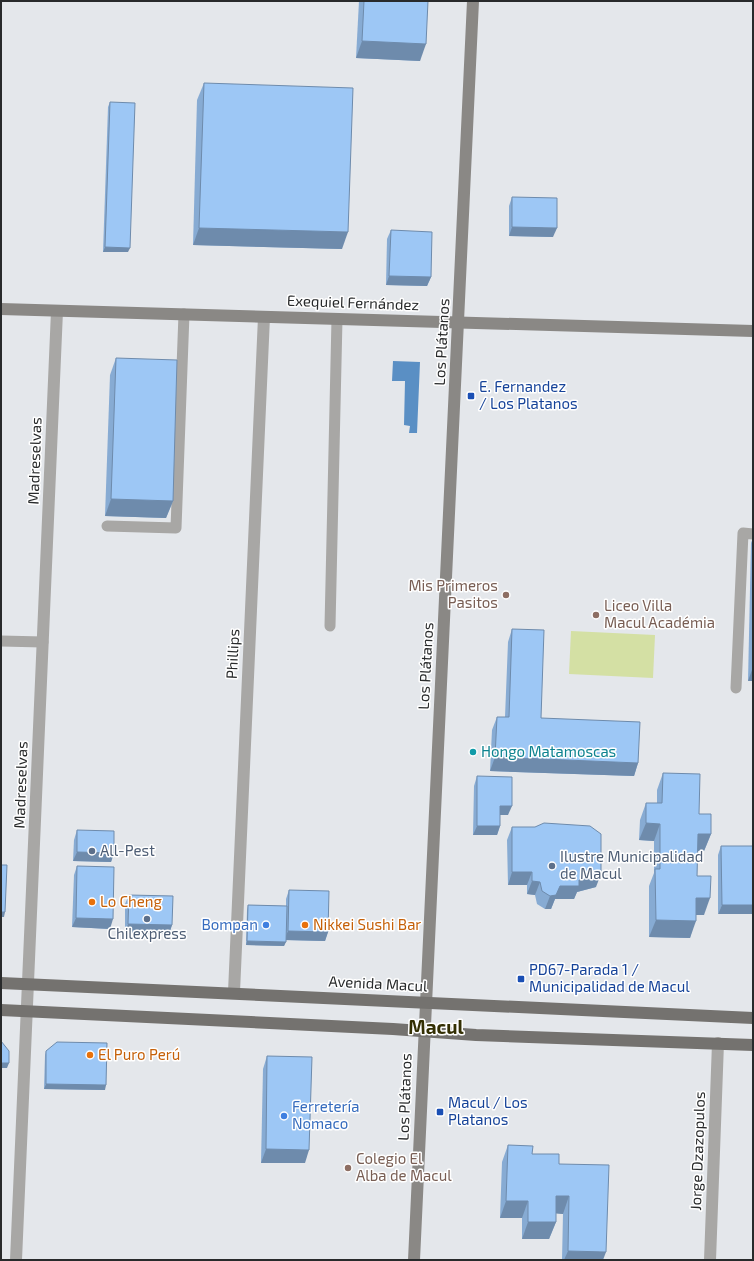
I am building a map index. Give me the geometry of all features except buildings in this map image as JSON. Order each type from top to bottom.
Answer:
[{"type":"main road","name":"Avenida Macul","points":[[1,983],[234,992],[753,1018]]},
{"type":"main road","points":[[1,1010],[424,1031],[476,1035],[753,1045]]},
{"type":"street","name":"Los Plátanos","points":[[414,1260],[473,1]]},
{"type":"street","name":"Exequiel Fernández","points":[[1,309],[753,331]]},
{"type":"street","name":"Madreselvas","points":[[16,1260],[57,311]]},
{"type":"street","name":"Phillips","points":[[234,992],[264,317]]},
{"type":"street","name":"Jorge Dzazopulos","points":[[710,1260],[718,1043]]},
{"type":"lane","points":[[107,526],[176,528],[184,314]]},
{"type":"lane","points":[[330,626],[337,319]]},
{"type":"lane","points":[[736,688],[743,534],[753,534]]},
{"type":"lane","points":[[1,641],[43,642]]},
{"type":"green space","points":[[571,631],[655,635],[653,678],[569,674]]},
{"type":"water","points":[[393,361],[420,362],[417,433],[409,433],[410,426],[404,425],[405,381],[392,381]]},
{"type":"place","name":"E. Fernandez / Los Platanos","points":[[471,396]]},
{"type":"place","name":"Mis Primeros Pasitos","points":[[506,595]]},
{"type":"place","name":"Liceo Villa Macul Académia","points":[[596,615]]},
{"type":"place","name":"Hongo Matamoscas","points":[[473,752]]},
{"type":"place","name":"All-Pest","points":[[92,851]]},
{"type":"place","name":"Ilustre Municipalidad de Macul","points":[[552,866]]},
{"type":"place","name":"Lo Cheng","points":[[92,902]]},
{"type":"place","name":"Chilexpress","points":[[147,919]]},
{"type":"place","name":"Bompan","points":[[266,925]]},
{"type":"place","name":"Nikkei Sushi Bar","points":[[305,925]]},
{"type":"place","name":"PD67-Parada 1 / Municipalidad de Macul","points":[[521,979]]},
{"type":"place","name":"El Puro Perú","points":[[90,1055]]},
{"type":"place","name":"Macul / Los Platanos","points":[[440,1112]]},
{"type":"place","name":"Ferretería Nomaco","points":[[284,1116]]},
{"type":"place","name":"Colegio El Alba de Macul","points":[[348,1168]]},
{"type":"district","name":"Macul","points":[[436,1027]]}]
